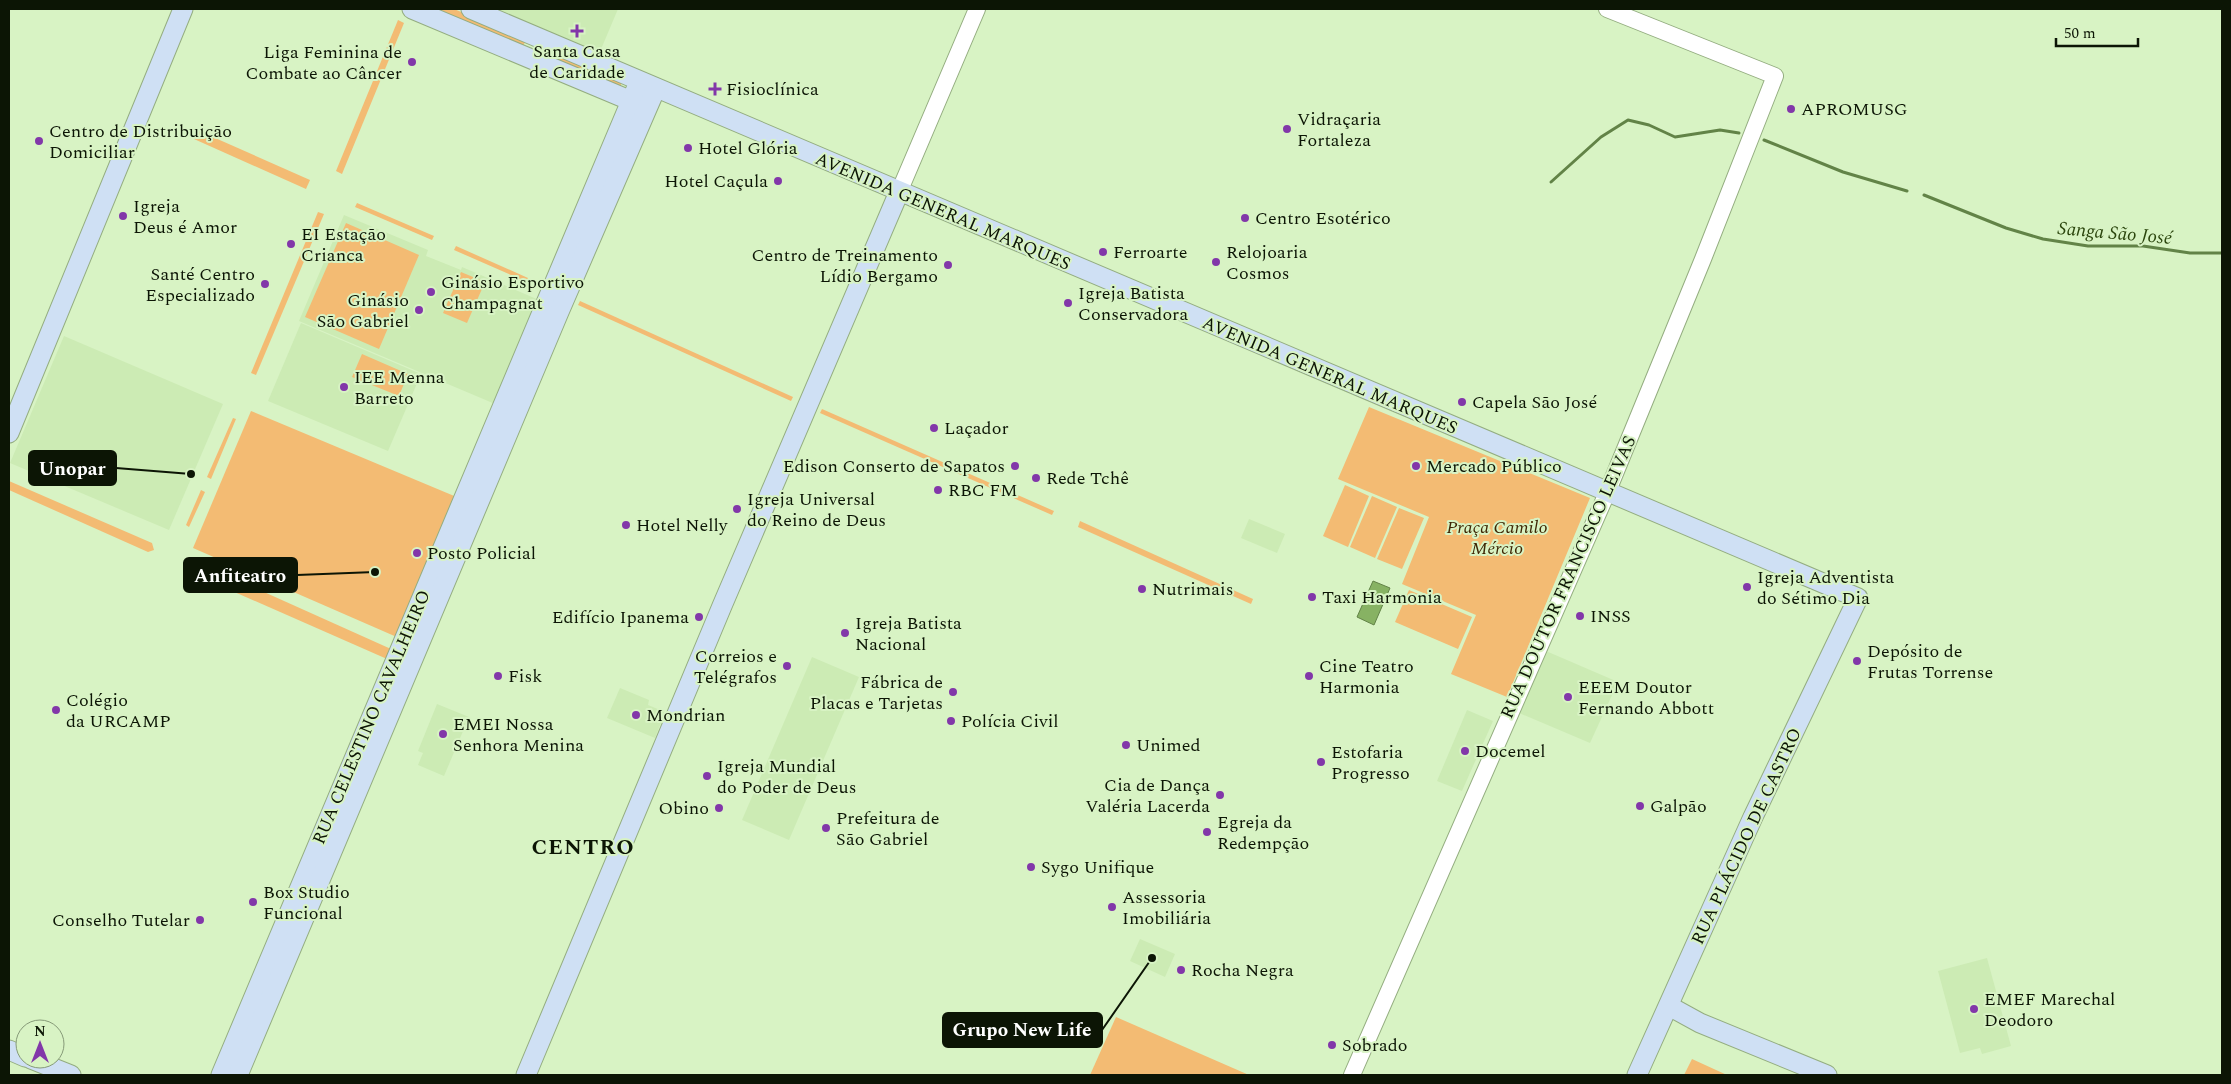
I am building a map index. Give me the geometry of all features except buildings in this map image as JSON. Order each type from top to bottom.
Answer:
[{"type":"main road","points":[[9,433],[182,9]]},
{"type":"main road","points":[[412,9],[640,105]]},
{"type":"main road","name":"AVENIDA GENERAL MARQUES","points":[[471,9],[1858,598]]},
{"type":"main road","name":"RUA CELESTINO CAVALHEIRO","points":[[238,1075],[559,312],[647,85]]},
{"type":"main road","name":"RUA CELESTINO CAVALHEIRO","points":[[221,1075],[640,105]]},
{"type":"main road","points":[[526,1075],[722,606],[899,192]]},
{"type":"main road","name":"RUA PLÁCIDO DE CASTRO","points":[[1637,1075],[1753,817],[1858,598]]},
{"type":"main road","points":[[1669,1006],[1700,1023],[1826,1075]]},
{"type":"main road","points":[[56,1069],[71,1075]]},
{"type":"street","points":[[899,192],[977,9]]},
{"type":"street","name":"RUA DOUTOR FRANCISCO LEIVAS","points":[[1352,1075],[1509,712],[1607,493],[1775,76],[1607,9]]},
{"type":"shaded area","name":"Santa Casa de Caridade","points":[[492,9],[618,9],[599,54]]},
{"type":"shaded area","name":"Ginásio São Gabriel","points":[[344,215],[428,250],[426,256],[461,270],[462,267],[539,300],[495,404],[299,321]]},
{"type":"shaded area","name":"IEE Menna Barreto","points":[[301,323],[421,374],[388,451],[268,401]]},
{"type":"shaded area","points":[[64,336],[223,404],[169,530],[10,463]]},
{"type":"shaded area","points":[[1249,519],[1285,534],[1277,553],[1241,538]]},
{"type":"shaded area","points":[[1373,581],[1390,588],[1374,625],[1357,617]]},
{"type":"shaded area","name":"EEEM Doutor Fernando Abbott","points":[[1546,651],[1618,682],[1590,743],[1519,713]]},
{"type":"shaded area","points":[[812,657],[859,677],[789,840],[742,820]]},
{"type":"shaded area","name":"Mondrian","points":[[620,688],[649,700],[648,705],[665,712],[655,738],[607,718]]},
{"type":"shaded area","name":"EMEI Nossa Senhora Menina","points":[[437,704],[469,717],[444,776],[418,765],[423,753],[418,751]]},
{"type":"shaded area","name":"Docemel","points":[[1467,710],[1493,721],[1462,791],[1437,781]]},
{"type":"shaded area","points":[[1140,939],[1175,954],[1165,977],[1130,961]]},
{"type":"shaded area","name":"EMEF Marechal Deodoro","points":[[1987,958],[2011,1046],[1982,1054],[1980,1048],[1960,1053],[1938,971]]},
{"type":"green space","points":[[431,9],[454,9],[526,39],[523,47]]},
{"type":"green space","points":[[398,20],[404,23],[342,174],[336,171]]},
{"type":"green space","points":[[551,49],[623,79],[620,87],[548,57]]},
{"type":"green space","points":[[197,130],[310,180],[306,189],[194,139]]},
{"type":"green space","points":[[357,203],[434,236],[432,240],[355,207]]},
{"type":"green space","points":[[318,212],[324,214],[256,375],[251,373]]},
{"type":"green space","points":[[346,223],[419,255],[379,349],[305,317]]},
{"type":"green space","points":[[456,246],[528,278],[527,282],[454,250]]},
{"type":"green space","points":[[461,272],[485,282],[467,323],[443,313]]},
{"type":"green space","points":[[580,301],[793,397],[791,401],[578,305]]},
{"type":"green space","points":[[362,354],[408,374],[399,396],[352,377]]},
{"type":"green space","name":"Praça Camilo Mércio","points":[[1369,407],[1590,498],[1507,697],[1451,674],[1476,615],[1402,584],[1429,517],[1338,479]]},
{"type":"green space","points":[[822,409],[1054,511],[1052,515],[820,413]]},
{"type":"green space","points":[[251,411],[459,498],[399,638],[193,548]]},
{"type":"green space","points":[[233,418],[236,419],[211,479],[207,477]]},
{"type":"green space","points":[[9,481],[152,543],[154,550],[148,552],[9,490]]},
{"type":"green space","points":[[1345,485],[1369,496],[1348,547],[1323,536]]},
{"type":"green space","points":[[201,490],[205,492],[189,527],[186,525]]},
{"type":"green space","points":[[1372,496],[1397,507],[1375,558],[1350,547]]},
{"type":"green space","points":[[1399,508],[1424,518],[1402,569],[1377,559]]},
{"type":"green space","points":[[1080,521],[1253,599],[1251,604],[1078,527]]},
{"type":"green space","points":[[195,561],[391,649],[387,659],[189,572],[189,566]]},
{"type":"green space","points":[[1409,590],[1472,617],[1458,649],[1395,622]]},
{"type":"green space","points":[[1116,1017],[1249,1075],[1090,1075]]},
{"type":"green space","points":[[1692,1059],[1727,1075],[1684,1075]]},
{"type":"waterway","name":"Sanga São José","points":[[1551,182],[1601,137],[1628,120],[1649,125],[1675,137],[1720,130],[1739,133]]},
{"type":"waterway","name":"Sanga São José","points":[[1764,140],[1843,172],[1907,191]]},
{"type":"waterway","name":"Sanga São José","points":[[1924,195],[2006,228],[2043,239],[2088,246],[2143,246],[2190,253],[2222,253]]},
{"type":"place","name":"Santa Casa de Caridade","points":[[577,31]]},
{"type":"place","name":"Liga Feminina de Combate ao Câncer","points":[[412,62]]},
{"type":"place","name":"Fisioclínica","points":[[715,89]]},
{"type":"place","name":"APROMUSG","points":[[1791,109]]},
{"type":"place","name":"Vidraçaria Fortaleza","points":[[1287,129]]},
{"type":"place","name":"Centro de Distribuição Domiciliar","points":[[39,141]]},
{"type":"place","name":"Hotel Glória","points":[[688,148]]},
{"type":"place","name":"Hotel Caçula","points":[[778,181]]},
{"type":"place","name":"Igreja Deus é Amor","points":[[123,216]]},
{"type":"place","name":"Centro Esotérico","points":[[1245,218]]},
{"type":"place","name":"EI Estação Crianca","points":[[291,244]]},
{"type":"place","name":"Ferroarte","points":[[1103,252]]},
{"type":"place","name":"Relojoaria Cosmos","points":[[1216,262]]},
{"type":"place","name":"Centro de Treinamento Lídio Bergamo","points":[[948,265]]},
{"type":"place","name":"Santé Centro Especializado","points":[[265,284]]},
{"type":"place","name":"Ginásio Esportivo Champagnat","points":[[431,292]]},
{"type":"place","name":"Igreja Batista Conservadora","points":[[1068,303]]},
{"type":"place","name":"Ginásio São Gabriel","points":[[419,310]]},
{"type":"place","name":"IEE Menna Barreto","points":[[344,387]]},
{"type":"place","name":"Capela São José","points":[[1462,402]]},
{"type":"place","name":"Laçador","points":[[934,428]]},
{"type":"place","name":"Edison Conserto de Sapatos","points":[[1015,466]]},
{"type":"place","name":"Mercado Público","points":[[1416,466]]},
{"type":"place","name":"Unopar","points":[[191,474]]},
{"type":"place","name":"Rede Tchê","points":[[1036,478]]},
{"type":"place","name":"RBC FM","points":[[938,490]]},
{"type":"place","name":"Igreja Universal do Reino de Deus","points":[[737,509]]},
{"type":"place","name":"Hotel Nelly","points":[[626,525]]},
{"type":"place","name":"Posto Policial","points":[[417,553]]},
{"type":"place","name":"Anfiteatro","points":[[375,572]]},
{"type":"place","name":"Igreja Adventista do Sétimo Dia","points":[[1747,587]]},
{"type":"place","name":"Nutrimais","points":[[1142,589]]},
{"type":"place","name":"Taxi Harmonia","points":[[1312,597]]},
{"type":"place","name":"INSS","points":[[1580,616]]},
{"type":"place","name":"Edifício Ipanema","points":[[699,617]]},
{"type":"place","name":"Igreja Batista Nacional","points":[[845,633]]},
{"type":"place","name":"Depósito de Frutas Torrense","points":[[1857,661]]},
{"type":"place","name":"Correios e Telégrafos","points":[[787,666]]},
{"type":"place","name":"Fisk","points":[[498,676]]},
{"type":"place","name":"Cine Teatro Harmonia","points":[[1309,676]]},
{"type":"place","name":"Fábrica de Placas e Tarjetas","points":[[953,692]]},
{"type":"place","name":"EEEM Doutor Fernando Abbott","points":[[1568,697]]},
{"type":"place","name":"Colégio da URCAMP","points":[[56,710]]},
{"type":"place","name":"Mondrian","points":[[636,715]]},
{"type":"place","name":"Polícia Civil","points":[[951,721]]},
{"type":"place","name":"EMEI Nossa Senhora Menina","points":[[443,734]]},
{"type":"place","name":"Unimed","points":[[1126,745]]},
{"type":"place","name":"Docemel","points":[[1465,751]]},
{"type":"place","name":"Estofaria Progresso","points":[[1321,762]]},
{"type":"place","name":"Igreja Mundial do Poder de Deus","points":[[707,776]]},
{"type":"place","name":"Cia de Dança Valéria Lacerda","points":[[1220,795]]},
{"type":"place","name":"Galpão","points":[[1640,806]]},
{"type":"place","name":"Obino","points":[[719,808]]},
{"type":"place","name":"Prefeitura de São Gabriel","points":[[826,828]]},
{"type":"place","name":"Egreja da Redempção","points":[[1207,832]]},
{"type":"place","name":"Sygo Unifique","points":[[1031,867]]},
{"type":"place","name":"Box Studio Funcional","points":[[253,902]]},
{"type":"place","name":"Assessoria Imobiliária","points":[[1112,907]]},
{"type":"place","name":"Conselho Tutelar","points":[[200,920]]},
{"type":"place","name":"Grupo New Life","points":[[1152,958]]},
{"type":"place","name":"Rocha Negra","points":[[1181,970]]},
{"type":"place","name":"EMEF Marechal Deodoro","points":[[1974,1009]]},
{"type":"place","name":"Sobrado","points":[[1332,1045]]},
{"type":"district","name":"CENTRO","points":[[583,846]]}]
